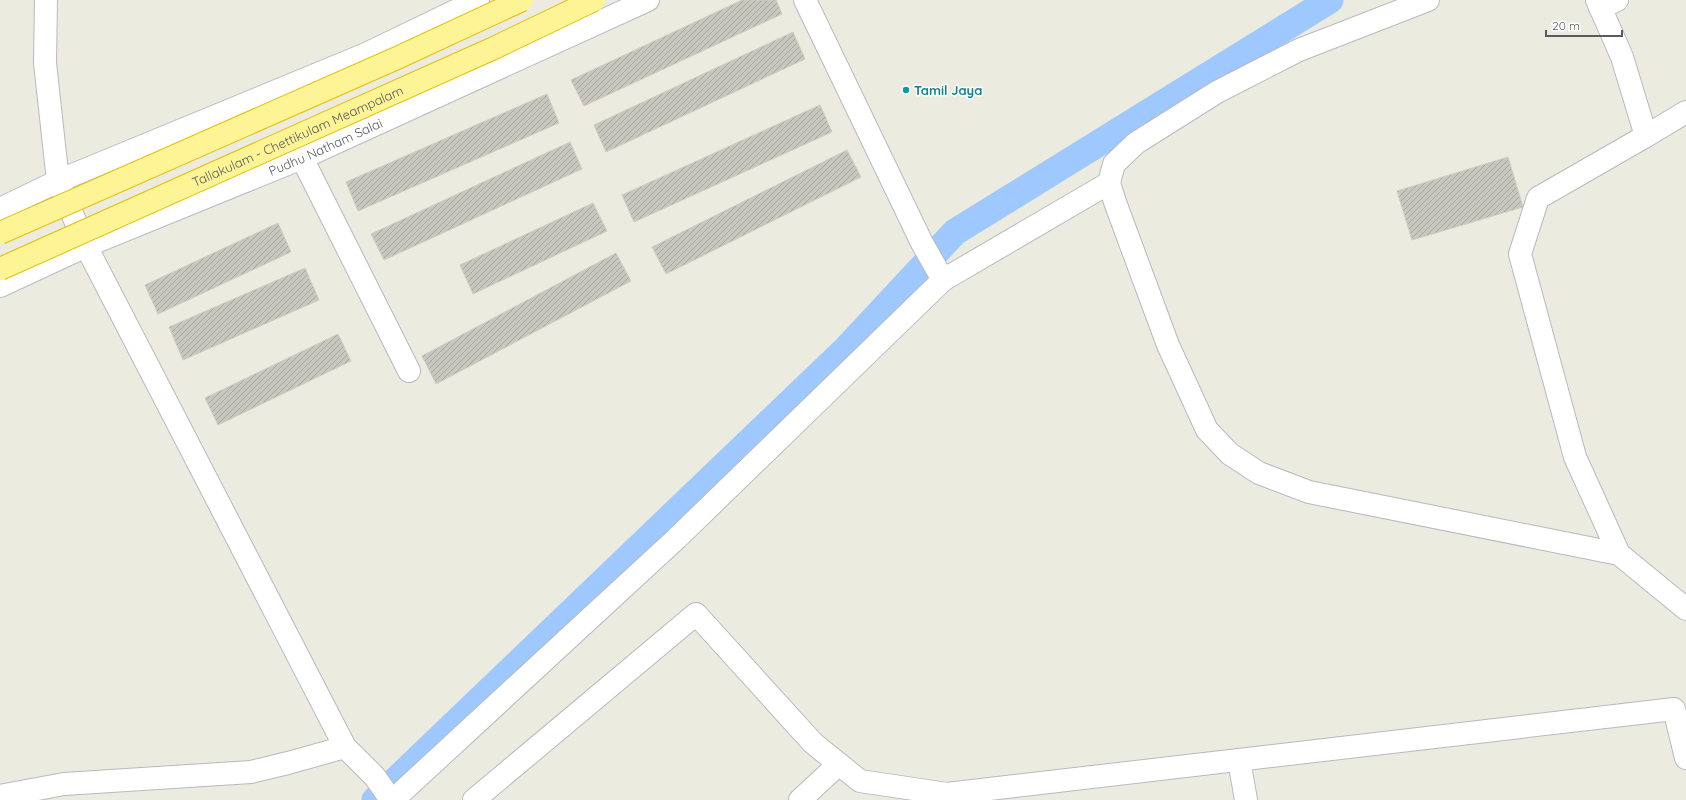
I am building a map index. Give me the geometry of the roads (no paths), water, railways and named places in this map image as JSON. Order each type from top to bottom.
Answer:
[{"type":"highway","points":[[0,233],[390,62],[522,0]]},
{"type":"highway","name":"Tallakulam - Chettikulam Meampalam","points":[[0,269],[494,48],[594,0]]},
{"type":"street","points":[[46,0],[45,63],[58,181],[86,246],[345,747],[375,777],[392,800],[677,538],[939,274],[1109,183]]},
{"type":"street","points":[[0,209],[58,181],[366,54],[478,0]]},
{"type":"street","name":"Pudhu Natham Salai","points":[[0,286],[86,246],[302,158],[648,0]]},
{"type":"street","points":[[805,0],[922,243],[939,274]]},
{"type":"street","points":[[1428,0],[1299,50],[1217,92],[1136,143],[1114,164],[1109,183],[1115,202],[1168,346],[1207,430],[1230,454],[1259,473],[1309,492],[1619,554]]},
{"type":"street","points":[[1604,3],[1646,136]]},
{"type":"street","points":[[1686,112],[1538,198],[1520,254],[1575,456],[1619,554],[1686,609]]},
{"type":"street","points":[[302,158],[409,371]]},
{"type":"street","points":[[474,800],[696,614],[812,743],[860,781],[947,794],[1674,709],[1686,758]]},
{"type":"street","points":[[0,796],[64,784],[251,772],[288,764],[345,747]]},
{"type":"street","points":[[1239,760],[1246,800]]},
{"type":"street","points":[[800,800],[839,764]]},
{"type":"waterway","points":[[375,800],[846,349],[955,232],[1330,0]]},
{"type":"place","name":"Tamil Jaya","points":[[906,90]]}]
